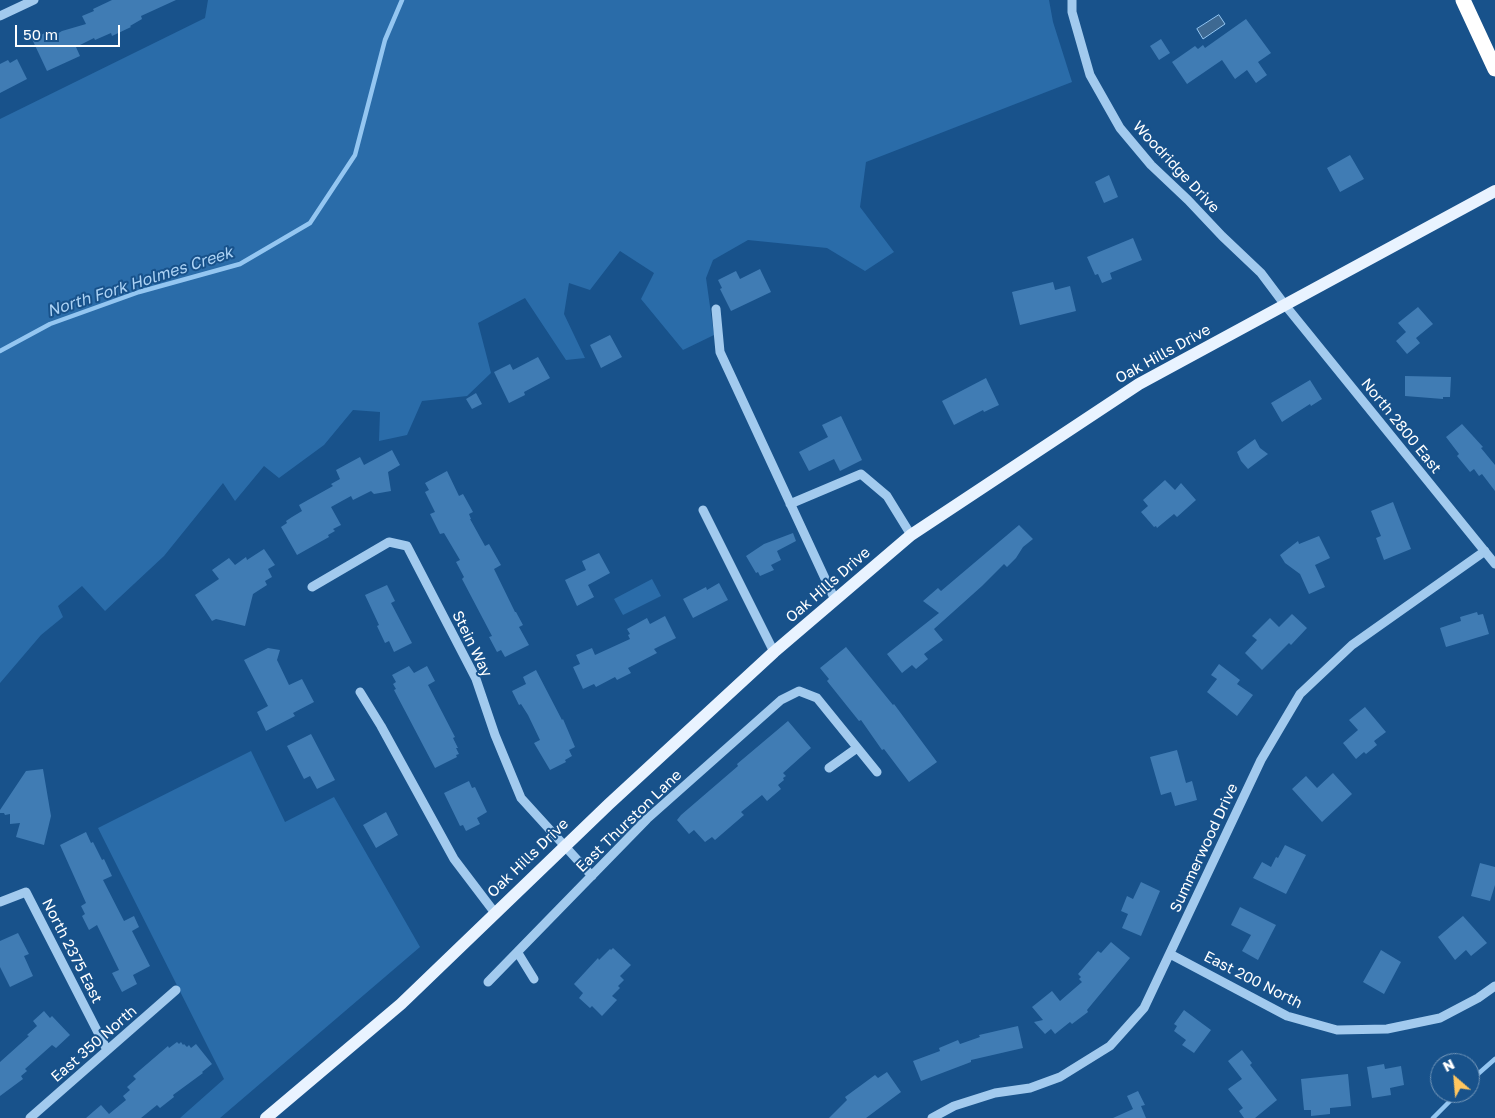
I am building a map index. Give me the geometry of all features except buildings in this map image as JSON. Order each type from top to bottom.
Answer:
[{"type":"highway","points":[[1463,0],[1495,69]]},
{"type":"main road","name":"Oak Hills Drive","points":[[266,1118],[401,1004],[564,846],[774,652],[911,534],[1139,384],[1495,191]]},
{"type":"street","points":[[0,16],[34,0]]},
{"type":"street","name":"Woodridge Drive","points":[[1072,0],[1072,12],[1090,75],[1120,128],[1150,165],[1261,273],[1285,305]]},
{"type":"street","name":"North 2800 East","points":[[1285,305],[1495,564]]},
{"type":"street","points":[[716,309],[720,352],[835,600]]},
{"type":"street","points":[[790,504],[861,474],[887,496],[911,534]]},
{"type":"street","points":[[703,510],[774,652]]},
{"type":"street","name":"Stein Way","points":[[312,587],[388,542],[407,546],[476,679],[495,735],[521,798],[564,846]]},
{"type":"street","name":"Summerwood Drive","points":[[932,1118],[954,1106],[994,1093],[1030,1088],[1060,1077],[1110,1046],[1144,1008],[1261,760],[1300,694],[1352,645],[1485,551]]},
{"type":"street","name":"East Thurston Lane","points":[[488,982],[647,819],[781,700],[799,691],[817,698],[857,748]]},
{"type":"street","points":[[360,692],[381,726],[454,858],[495,913]]},
{"type":"street","points":[[829,768],[857,748],[877,772]]},
{"type":"street","points":[[564,846],[592,876]]},
{"type":"street","name":"North 2375 East","points":[[0,902],[26,892],[107,1050]]},
{"type":"street","points":[[518,953],[534,979]]},
{"type":"street","name":"East 200 North","points":[[1170,954],[1288,1016],[1337,1030],[1387,1029],[1440,1018],[1478,998],[1495,986]]},
{"type":"street","name":"East 350 North","points":[[30,1118],[176,990]]},
{"type":"shaded area","points":[[208,0],[1049,0],[1053,22],[1072,82],[866,162],[860,207],[894,252],[865,271],[827,248],[748,240],[713,260],[706,278],[714,335],[683,350],[641,299],[654,273],[620,251],[590,290],[569,283],[564,314],[585,358],[566,360],[525,298],[478,323],[491,373],[467,396],[422,401],[407,435],[379,441],[380,412],[353,410],[324,445],[279,478],[264,466],[235,501],[223,483],[164,556],[105,611],[82,586],[58,606],[63,617],[41,635],[0,683],[0,119],[205,18]]},
{"type":"shaded area","points":[[1219,15],[1225,24],[1203,39],[1197,29]]},
{"type":"shaded area","points":[[652,579],[661,596],[623,615],[614,599]]},
{"type":"shaded area","points":[[251,751],[285,822],[334,797],[420,947],[220,1118],[180,1118],[224,1079],[98,828]]},
{"type":"waterway","name":"North Fork Holmes Creek","points":[[0,351],[50,324],[139,292],[240,264],[310,223],[355,155],[385,40],[402,0]]},
{"type":"waterway","name":"North Fork Holmes Creek","points":[[1480,1072],[1495,1059]]},
{"type":"waterway","name":"North Fork Holmes Creek","points":[[1433,1118],[1448,1103]]}]
